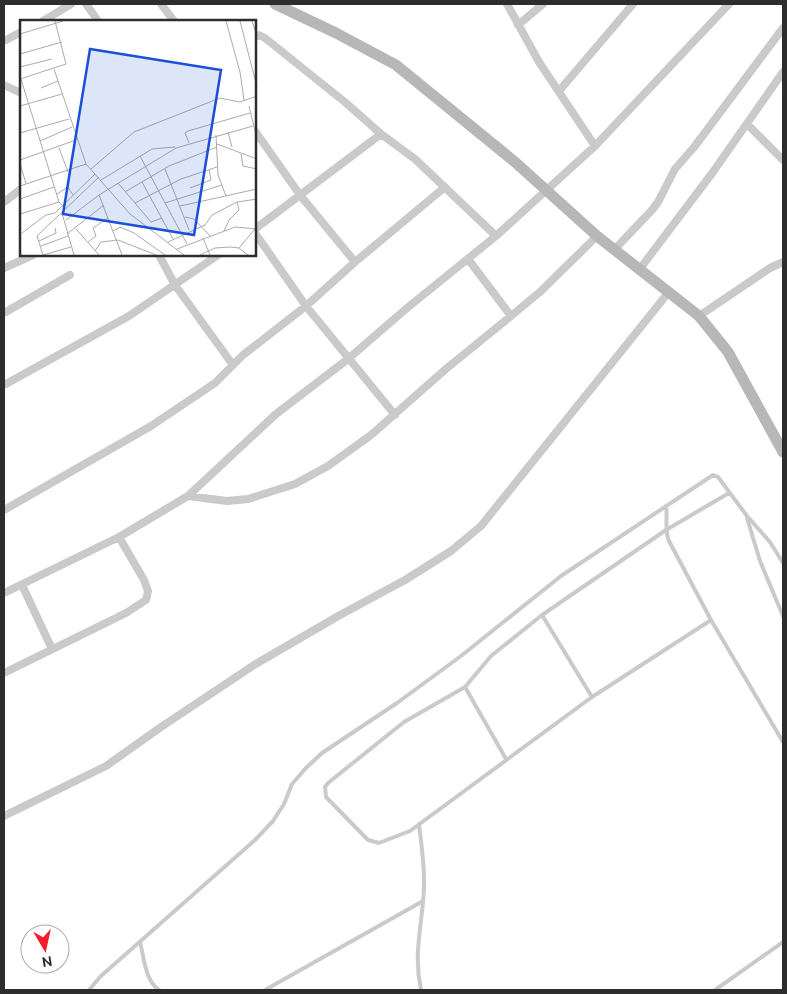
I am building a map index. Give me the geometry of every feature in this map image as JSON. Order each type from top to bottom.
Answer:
[{"type":"street","points":[[45,20],[71,4]]},
{"type":"street","points":[[86,4],[97,20]]},
{"type":"street","points":[[160,4],[173,20]]},
{"type":"street","points":[[275,4],[362,46],[396,65],[546,189],[597,236],[700,316],[728,352],[783,449]]},
{"type":"street","points":[[507,4],[539,62],[595,146]]},
{"type":"street","points":[[518,25],[543,4]]},
{"type":"street","points":[[559,91],[633,4]]},
{"type":"street","points":[[4,593],[119,537],[188,496],[276,414],[348,359],[406,308],[496,236],[595,146],[729,4]]},
{"type":"street","points":[[618,253],[652,210],[664,192],[675,169],[700,139],[783,28]]},
{"type":"street","points":[[4,41],[20,33]]},
{"type":"street","points":[[256,36],[259,35],[265,38],[346,103],[381,134],[404,149],[496,236]]},
{"type":"street","points":[[635,267],[671,228],[783,72]]},
{"type":"street","points":[[4,85],[20,93]]},
{"type":"street","points":[[747,124],[783,160]]},
{"type":"street","points":[[256,133],[300,195],[355,262]]},
{"type":"street","points":[[256,228],[381,134]]},
{"type":"street","points":[[4,510],[151,426],[215,383],[253,347],[306,306],[355,262],[445,187]]},
{"type":"street","points":[[4,202],[20,190]]},
{"type":"street","points":[[256,234],[306,306],[395,415]]},
{"type":"street","points":[[188,496],[227,501],[248,499],[295,484],[328,466],[371,435],[454,362],[511,316],[597,236]]},
{"type":"street","points":[[4,268],[31,256]]},
{"type":"street","points":[[160,256],[175,285],[233,365]]},
{"type":"street","points":[[4,385],[130,316],[217,256]]},
{"type":"street","points":[[468,259],[511,316]]},
{"type":"street","points":[[700,316],[770,268],[783,262]]},
{"type":"street","points":[[4,313],[70,275]]},
{"type":"street","points":[[4,816],[106,766],[161,726],[254,666],[340,615],[405,580],[451,551],[481,526],[668,293]]},
{"type":"street","points":[[4,673],[126,613],[146,600],[148,591],[144,580],[119,537]]},
{"type":"street","points":[[22,584],[52,649]]},
{"type":"lane","points":[[89,990],[101,976],[255,840],[273,821],[284,804],[292,784],[322,753],[397,703],[461,656],[561,576],[713,475],[718,478],[770,542],[783,563]]},
{"type":"lane","points":[[711,620],[592,697],[410,831],[379,843],[368,840],[326,797],[324,787],[404,722],[465,687],[491,656],[542,615],[666,530],[729,492]]},
{"type":"lane","points":[[666,506],[668,516],[666,530],[669,541],[711,620],[783,742]]},
{"type":"lane","points":[[747,516],[760,561],[783,616]]},
{"type":"lane","points":[[542,615],[592,697]]},
{"type":"lane","points":[[465,687],[506,759]]},
{"type":"lane","points":[[419,824],[424,860],[423,902],[417,951],[418,977],[421,990]]},
{"type":"lane","points":[[265,990],[423,902]]},
{"type":"lane","points":[[140,942],[151,982],[159,990]]},
{"type":"lane","points":[[715,990],[783,942]]}]
